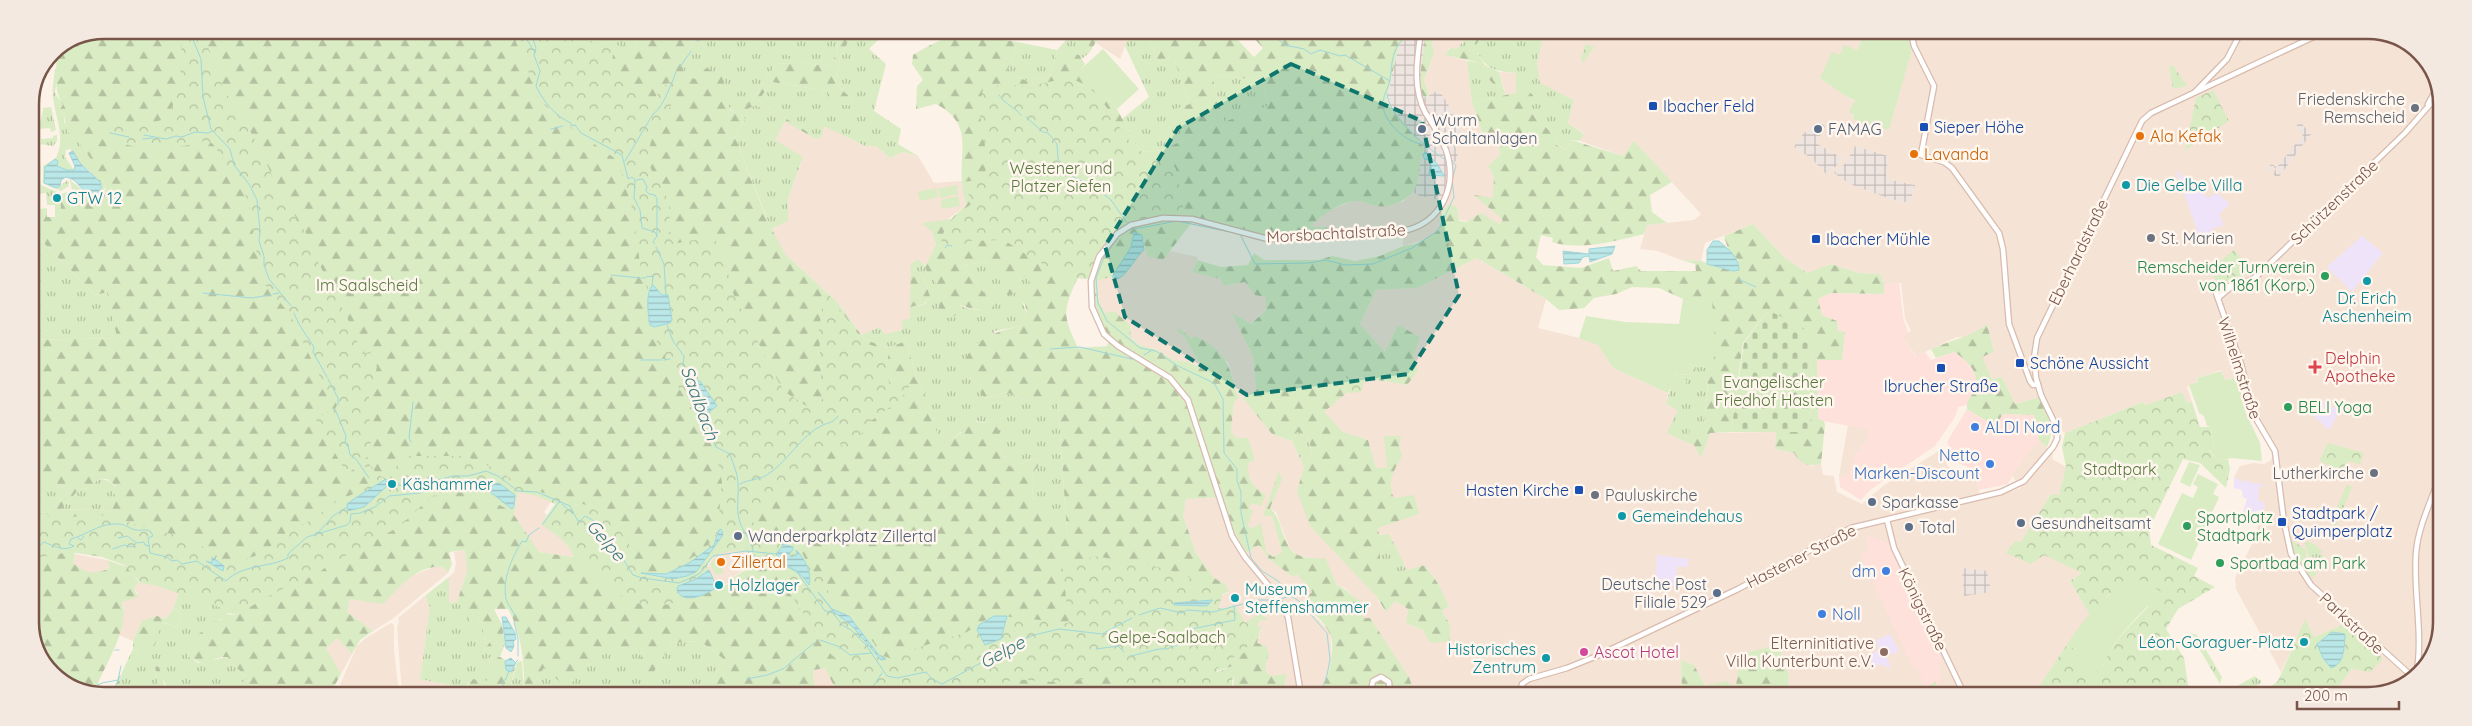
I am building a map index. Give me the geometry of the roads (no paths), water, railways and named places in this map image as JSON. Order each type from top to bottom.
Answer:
[{"type":"main road","name":"Morsbachtalstraße","points":[[1300,687],[1290,623],[1278,598],[1245,557],[1232,536],[1198,427],[1185,395],[1166,375],[1118,346],[1104,334],[1092,307],[1090,290],[1092,274],[1102,252],[1117,234],[1131,225],[1163,218],[1192,219],[1268,239],[1403,231],[1418,226],[1435,215],[1443,204],[1449,180],[1449,166],[1444,147],[1420,102],[1417,88],[1421,39]]},
{"type":"main road","points":[[1912,39],[1914,46],[1934,86],[1921,155],[1944,162],[1954,171],[1999,233],[2003,249],[2009,324],[2030,381],[2034,385],[2038,384]]},
{"type":"main road","points":[[2191,95],[2227,59],[2237,39]]},
{"type":"main road","name":"Eberhardstraße","points":[[2038,384],[2034,358],[2040,330],[2142,121],[2151,113],[2309,39]]},
{"type":"main road","name":"Schützenstraße","points":[[2426,107],[2433,96]]},
{"type":"main road","name":"Schützenstraße","points":[[2215,290],[2233,286],[2258,275],[2405,133],[2433,100]]},
{"type":"main road","name":"Schützenstraße","points":[[2218,298],[2233,286]]},
{"type":"main road","name":"Wilhelmstraße","points":[[2215,290],[2241,364],[2255,417],[2277,457],[2286,534]]},
{"type":"main road","name":"Hastener Straße","points":[[1521,687],[1522,684],[1529,679],[1564,669],[1597,656],[1738,589],[1851,528],[2010,489],[2024,480],[2054,447],[2058,435],[2038,384]]},
{"type":"main road","points":[[2403,669],[2412,668],[2418,663],[2417,542],[2433,495]]},
{"type":"main road","name":"Königstraße","points":[[1887,520],[1894,548],[1961,687]]},
{"type":"main road","name":"Parkstraße","points":[[2286,534],[2291,554],[2308,583],[2409,673]]},
{"type":"main road","points":[[1372,687],[1373,681],[1381,677],[1389,682],[1389,687]]},
{"type":"water","points":[[73,151],[80,163],[101,183],[101,194],[91,198],[74,180],[66,177],[61,180],[60,186],[56,188],[44,183],[45,167],[55,159],[58,161],[57,166],[67,170],[74,170],[75,166],[69,153]]},
{"type":"water","points":[[1426,152],[1438,165],[1444,176],[1429,175],[1431,160],[1424,159],[1423,154]]},
{"type":"water","points":[[1134,232],[1142,235],[1144,250],[1127,271],[1120,278],[1116,279],[1112,277],[1131,247]]},
{"type":"water","points":[[1713,241],[1719,241],[1733,254],[1739,265],[1739,270],[1733,271],[1707,264],[1707,250]]},
{"type":"water","points":[[1615,246],[1612,254],[1590,262],[1589,256],[1583,257],[1579,263],[1564,264],[1563,251],[1589,254],[1589,249]]},
{"type":"water","points":[[653,285],[662,295],[668,295],[672,320],[670,323],[654,327],[650,325],[648,315],[649,293]]},
{"type":"water","points":[[692,380],[700,381],[717,406],[703,416],[697,414],[688,392]]},
{"type":"water","points":[[386,479],[387,486],[364,507],[348,511],[347,504]]},
{"type":"water","points":[[475,480],[490,485],[499,483],[515,495],[512,509]]},
{"type":"water","points":[[721,529],[723,534],[696,572],[673,579],[641,573],[666,574],[689,563],[714,545]]},
{"type":"water","points":[[784,544],[793,547],[789,554],[791,557],[797,555],[796,550],[803,558],[809,571],[809,585],[801,575],[776,554]]},
{"type":"water","points":[[212,557],[224,566],[223,571],[206,561],[212,563]]},
{"type":"water","points":[[709,570],[717,587],[708,593],[696,597],[690,598],[680,595],[677,590],[678,586],[696,579]]},
{"type":"water","points":[[818,592],[832,609],[849,616],[878,654],[885,659],[881,660],[853,627],[833,611]]},
{"type":"water","points":[[1213,600],[1207,606],[1174,605],[1174,603]]},
{"type":"water","points":[[994,616],[1007,616],[1001,639],[985,645],[977,630],[979,625]]},
{"type":"water","points":[[502,617],[506,617],[515,633],[516,639],[513,642],[514,646],[511,652],[506,648]]},
{"type":"water","points":[[2332,632],[2345,634],[2345,637],[2341,660],[2331,668],[2323,658],[2317,644]]},
{"type":"water","points":[[511,658],[516,663],[511,672],[506,670],[505,661]]},
{"type":"waterway","points":[[193,39],[201,59],[203,97],[211,129],[230,149],[234,165],[249,184],[257,200],[259,241],[264,256],[264,265],[269,279],[291,306]]},
{"type":"waterway","points":[[527,39],[534,51]]},
{"type":"waterway","name":"Saalbach","points":[[533,39],[536,48],[534,55],[540,71],[536,86],[539,92],[550,107],[571,123],[571,126],[575,125],[581,133],[622,155],[628,179],[632,177],[635,180],[634,198],[640,210],[642,228],[655,232],[657,236],[653,242],[655,244]]},
{"type":"waterway","points":[[697,41],[702,39]]},
{"type":"waterway","points":[[1278,39],[1285,45],[1304,49],[1311,54],[1320,50],[1340,56],[1345,55],[1390,81]]},
{"type":"waterway","points":[[1404,39],[1394,53],[1383,108],[1390,122],[1401,134],[1421,144]]},
{"type":"waterway","points":[[680,67],[691,51]]},
{"type":"waterway","points":[[625,161],[663,101],[676,72]]},
{"type":"waterway","points":[[1387,94],[1395,113],[1410,132],[1446,160]]},
{"type":"waterway","points":[[999,95],[1021,115]]},
{"type":"waterway","points":[[1026,117],[1043,132],[1048,133],[1057,144],[1058,159],[1075,178],[1093,186],[1111,200],[1127,223]]},
{"type":"waterway","points":[[551,129],[563,126]]},
{"type":"waterway","points":[[144,135],[166,139],[176,136],[182,137],[195,132],[208,133],[213,131]]},
{"type":"waterway","points":[[110,133],[129,137]]},
{"type":"waterway","points":[[143,139],[153,138]]},
{"type":"waterway","points":[[1323,687],[1330,659],[1327,633],[1299,601],[1291,596],[1278,581],[1262,571],[1251,558],[1241,513],[1241,492],[1237,481],[1237,469],[1224,453],[1223,399],[1214,383],[1176,365],[1156,351],[1140,348],[1107,321],[1098,303],[1096,278],[1105,255],[1121,234],[1129,230],[1177,221],[1240,234],[1255,264],[1309,263],[1326,260],[1345,265],[1373,264],[1412,248],[1436,232],[1440,227],[1454,197],[1452,180],[1456,166],[1452,160]]},
{"type":"waterway","points":[[636,180],[643,179],[647,187],[646,191],[649,194],[655,195],[657,199],[657,236]]},
{"type":"waterway","points":[[945,248],[947,245],[952,246]]},
{"type":"waterway","name":"Saalbach","points":[[656,247],[664,264],[666,296]]},
{"type":"waterway","points":[[611,275],[640,278]]},
{"type":"waterway","points":[[646,277],[653,276],[652,285]]},
{"type":"waterway","points":[[1738,279],[1756,287]]},
{"type":"waterway","points":[[203,293],[252,298],[270,295]]},
{"type":"waterway","points":[[273,294],[279,293]]},
{"type":"waterway","points":[[294,313],[314,347],[313,352],[327,377]]},
{"type":"waterway","name":"Saalbach","points":[[667,325],[673,341],[684,356],[683,365],[691,382]]},
{"type":"waterway","points":[[1050,349],[1080,347],[1136,360]]},
{"type":"waterway","points":[[1144,355],[1152,350]]},
{"type":"waterway","points":[[664,360],[670,359]]},
{"type":"waterway","points":[[641,360],[662,360]]},
{"type":"waterway","points":[[328,379],[338,398],[338,405]]},
{"type":"waterway","points":[[411,442],[409,438],[413,402]]},
{"type":"waterway","points":[[335,409],[346,436],[345,443],[348,444],[350,455],[356,459],[369,478]]},
{"type":"waterway","name":"Saalbach","points":[[703,413],[716,447],[730,454],[738,480],[739,519],[753,551]]},
{"type":"waterway","points":[[740,484],[765,476],[781,464],[807,435],[833,421],[838,416]]},
{"type":"waterway","name":"Gelpe","points":[[39,546],[44,542],[59,548],[70,548],[74,546],[69,544],[71,539],[106,525],[121,524],[151,532],[153,536],[148,538],[150,553],[167,557],[172,561],[177,560],[182,564],[197,561],[226,581],[248,569],[288,558],[288,554],[307,537],[347,525],[350,522],[351,514],[360,513],[375,507],[389,496],[420,493],[438,480],[453,476],[468,476],[486,471],[498,476],[518,491],[537,492],[570,506],[578,521],[585,516],[596,522],[607,545],[620,554],[633,575],[642,578],[679,583],[699,574],[713,556],[746,551],[757,557],[773,559],[797,572],[825,611],[833,613],[842,625],[851,630],[866,645],[887,676],[897,678],[926,672],[932,679],[942,684],[990,658],[1001,648],[1034,635],[1059,629],[1102,634],[1132,618]]},
{"type":"waterway","points":[[415,477],[416,484]]},
{"type":"waterway","points":[[389,486],[432,483]]},
{"type":"waterway","points":[[543,524],[559,502]]},
{"type":"waterway","name":"Gelpe","points":[[562,504],[572,513]]},
{"type":"waterway","points":[[317,534],[333,516],[347,507]]},
{"type":"waterway","points":[[515,616],[506,599],[505,584],[507,576],[511,562],[522,541],[526,542],[529,535],[539,528]]},
{"type":"waterway","points":[[78,538],[81,540],[84,536]]},
{"type":"waterway","points":[[118,538],[127,536],[137,543],[144,542],[145,545],[149,546]]},
{"type":"waterway","points":[[113,549],[124,545],[133,547],[136,543]]},
{"type":"waterway","points":[[747,551],[776,554]]},
{"type":"waterway","name":"Gelpe","points":[[1280,599],[1291,596]]},
{"type":"waterway","name":"Gelpe","points":[[1139,615],[1160,608],[1182,613],[1187,610],[1213,612],[1258,600],[1276,600]]},
{"type":"waterway","points":[[1131,656],[1159,649],[1167,649],[1189,640],[1187,630],[1235,620],[1234,606]]},
{"type":"waterway","points":[[514,622],[518,638],[518,656]]},
{"type":"waterway","points":[[820,640],[840,647],[850,655],[872,653]]},
{"type":"waterway","points":[[747,679],[783,669],[814,643]]},
{"type":"waterway","points":[[1096,649],[1118,646],[1124,652]]},
{"type":"waterway","points":[[515,663],[518,660]]},
{"type":"waterway","points":[[94,687],[118,680],[121,666]]},
{"type":"waterway","points":[[503,687],[503,681],[506,679],[509,670]]},
{"type":"waterway","points":[[873,687],[882,673]]},
{"type":"waterway","points":[[115,687],[120,676]]},
{"type":"place","name":"Ibacher Feld","points":[[1653,106]]},
{"type":"place","name":"Friedenskirche Remscheid","points":[[2415,108]]},
{"type":"place","name":"Sieper Höhe","points":[[1924,127]]},
{"type":"place","name":"Wurm Schaltanlagen","points":[[1422,129]]},
{"type":"place","name":"FAMAG","points":[[1818,129]]},
{"type":"place","name":"Ala Kefak","points":[[2140,136]]},
{"type":"place","name":"Lavanda","points":[[1914,154]]},
{"type":"place","name":"Die Gelbe Villa","points":[[2126,185]]},
{"type":"place","name":"GTW 12","points":[[57,198]]},
{"type":"place","name":"St. Marien","points":[[2151,238]]},
{"type":"place","name":"Ibacher Mühle","points":[[1816,239]]},
{"type":"place","name":"Remscheider Turnverein von 1861 (Korp.)","points":[[2325,276]]},
{"type":"place","name":"Dr. Erich Aschenheim","points":[[2367,281]]},
{"type":"place","name":"Schöne Aussicht","points":[[2020,363]]},
{"type":"place","name":"Delphin Apotheke","points":[[2315,367]]},
{"type":"place","name":"Ibrucher Straße","points":[[1941,368]]},
{"type":"place","name":"BELI Yoga","points":[[2288,407]]},
{"type":"place","name":"ALDI Nord","points":[[1975,427]]},
{"type":"place","name":"Netto Marken-Discount","points":[[1990,464]]},
{"type":"place","name":"Lutherkirche","points":[[2374,473]]},
{"type":"place","name":"Käshammer","points":[[392,484]]},
{"type":"place","name":"Hasten Kirche","points":[[1579,490]]},
{"type":"place","name":"Pauluskirche","points":[[1595,495]]},
{"type":"place","name":"Sparkasse","points":[[1872,502]]},
{"type":"place","name":"Gemeindehaus","points":[[1622,516]]},
{"type":"place","name":"Stadtpark / Quimperplatz","points":[[2282,522]]},
{"type":"place","name":"Gesundheitsamt","points":[[2021,523]]},
{"type":"place","name":"Sportplatz Stadtpark","points":[[2187,526]]},
{"type":"place","name":"Total","points":[[1909,527]]},
{"type":"place","name":"Wanderparkplatz Zillertal","points":[[738,536]]},
{"type":"place","name":"Zillertal","points":[[721,562]]},
{"type":"place","name":"Sportbad am Park","points":[[2220,563]]},
{"type":"place","name":"dm","points":[[1886,571]]},
{"type":"place","name":"Holzlager","points":[[719,585]]},
{"type":"place","name":"Deutsche Post Filiale 529","points":[[1717,593]]},
{"type":"place","name":"Museum Steffenshammer","points":[[1235,598]]},
{"type":"place","name":"Noll","points":[[1822,614]]},
{"type":"place","name":"Léon-Goraguer-Platz","points":[[2304,642]]},
{"type":"place","name":"Ascot Hotel","points":[[1584,652]]},
{"type":"place","name":"Elterninitiative Villa Kunterbunt e.V.","points":[[1884,652]]},
{"type":"place","name":"Historisches Zentrum","points":[[1546,658]]},
{"type":"park label","name":"Westener und Platzer Siefen","points":[[1061,177]]},
{"type":"park label","name":"Im Saalscheid","points":[[367,285]]},
{"type":"park label","name":"Evangelischer Friedhof Hasten","points":[[1774,391]]},
{"type":"park label","name":"Stadtpark","points":[[2120,469]]},
{"type":"park label","name":"Gelpe-Saalbach","points":[[1167,637]]}]
